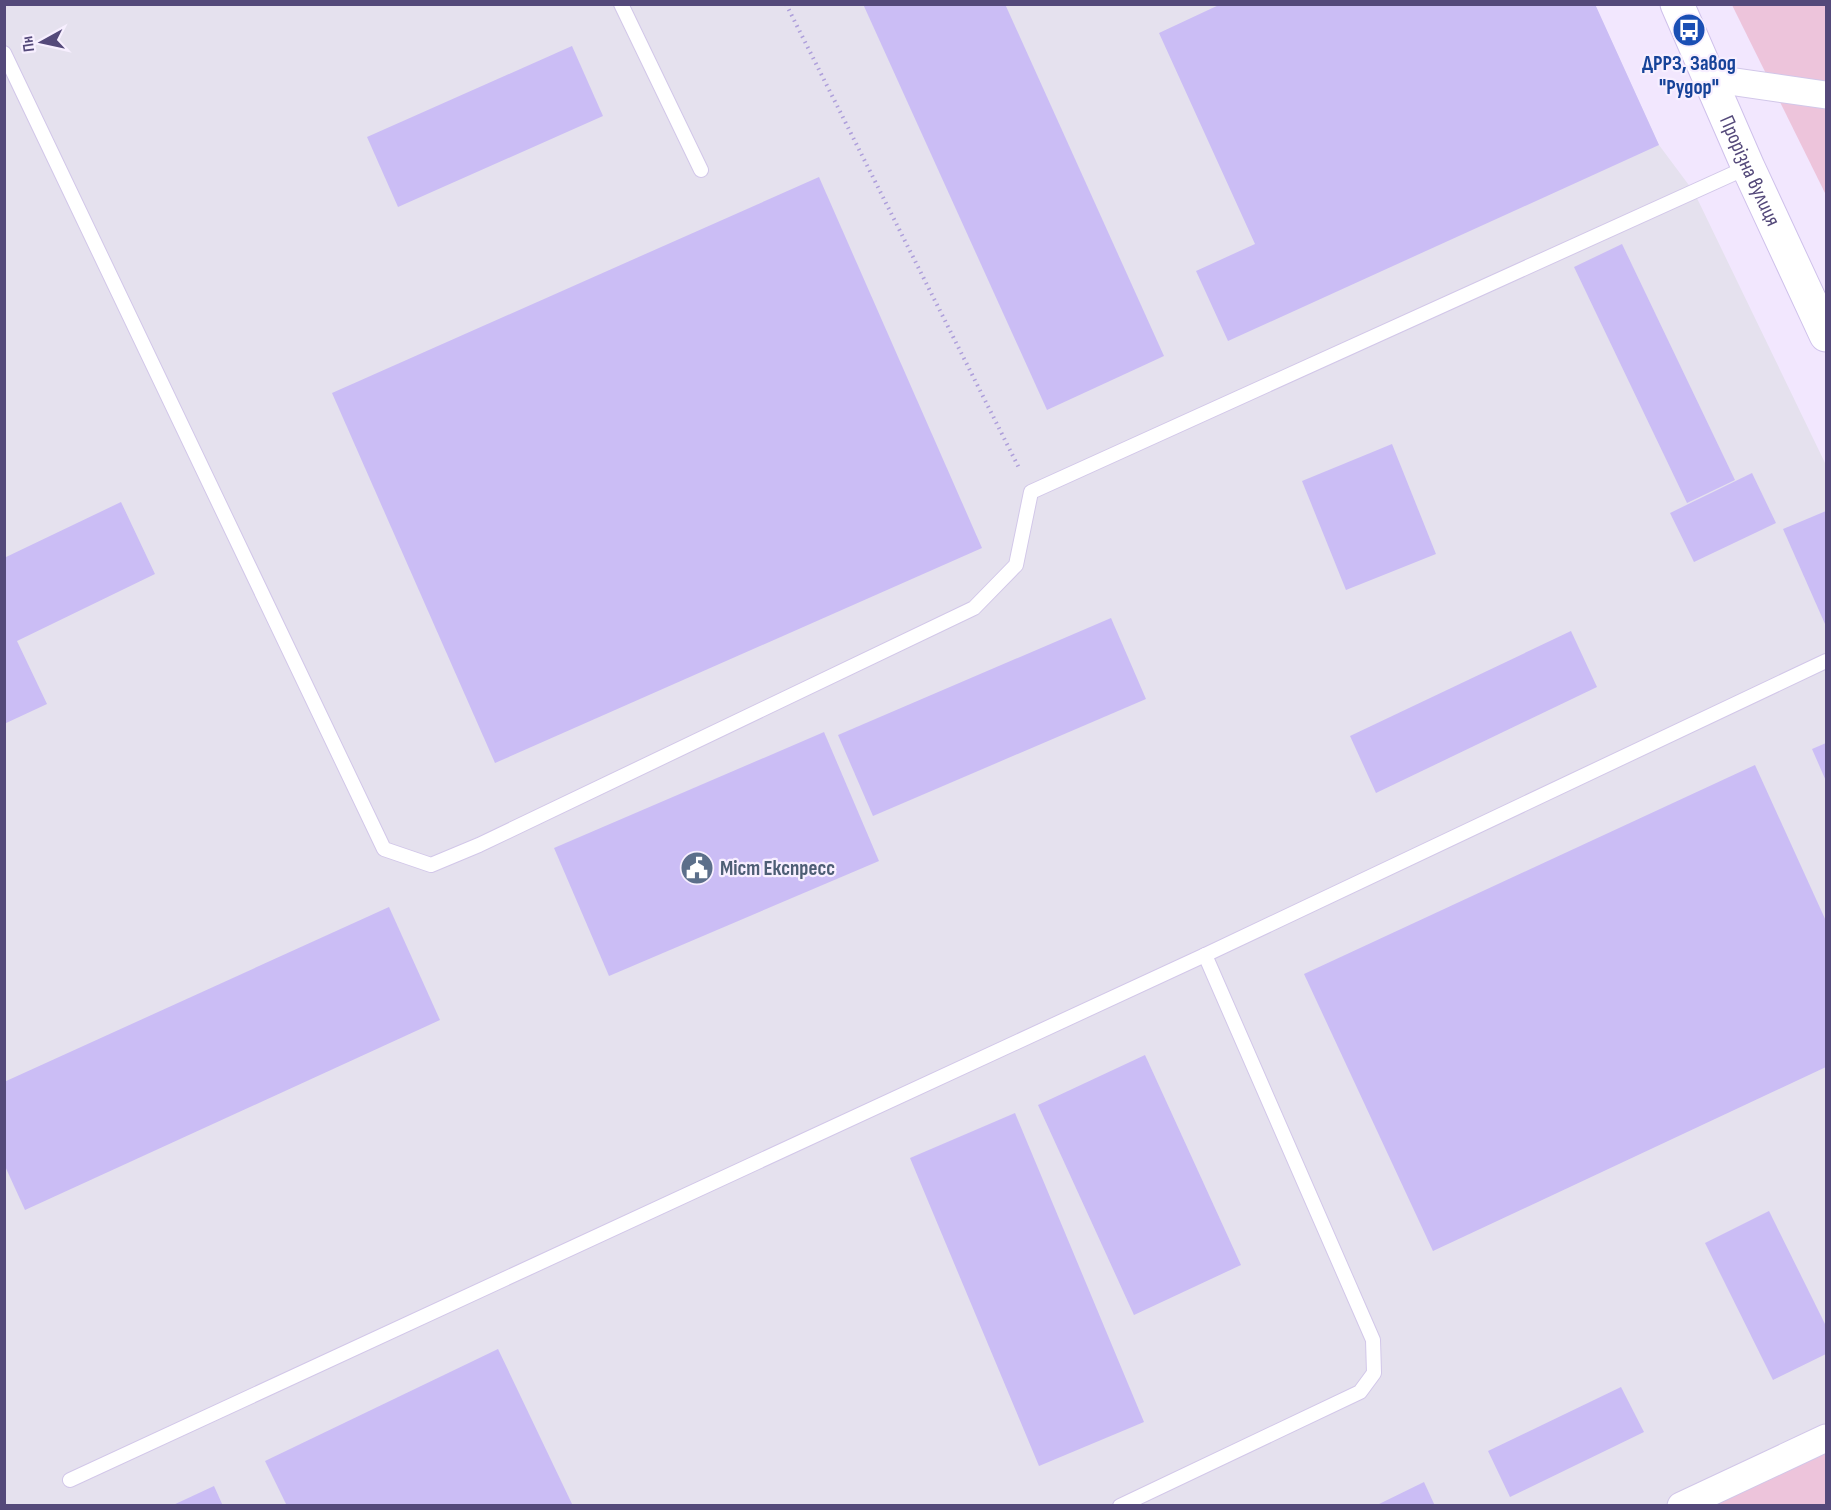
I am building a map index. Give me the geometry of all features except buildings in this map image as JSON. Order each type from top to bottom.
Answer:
[{"type":"street","name":"Прорізна вулиця","points":[[1677,4],[1748,167],[1827,335]]},
{"type":"street","points":[[1708,78],[1827,95]]},
{"type":"street","points":[[1681,1506],[1827,1438]]},
{"type":"lane","points":[[621,4],[701,170]]},
{"type":"lane","points":[[4,53],[384,849],[431,865],[479,845],[974,608],[1016,565],[1031,492],[1748,167]]},
{"type":"lane","points":[[70,1480],[1205,955],[1827,661]]},
{"type":"lane","points":[[1120,1506],[1360,1392],[1374,1374],[1373,1340],[1205,955]]},
{"type":"path","points":[[786,4],[1031,492]]},
{"type":"shaded area","points":[[5,5],[1595,5],[1659,145],[1694,192],[1826,465],[1826,1438],[1681,1506],[5,1506]]},
{"type":"shaded area","points":[[1732,5],[1826,5],[1826,195]]},
{"type":"shaded area","points":[[1826,1438],[1826,1505],[1681,1505]]},
{"type":"place","name":"ДРРЗ, Завод \"Рудор\"","points":[[1689,30]]},
{"type":"place","name":"Міст Експресс","points":[[697,868]]}]
